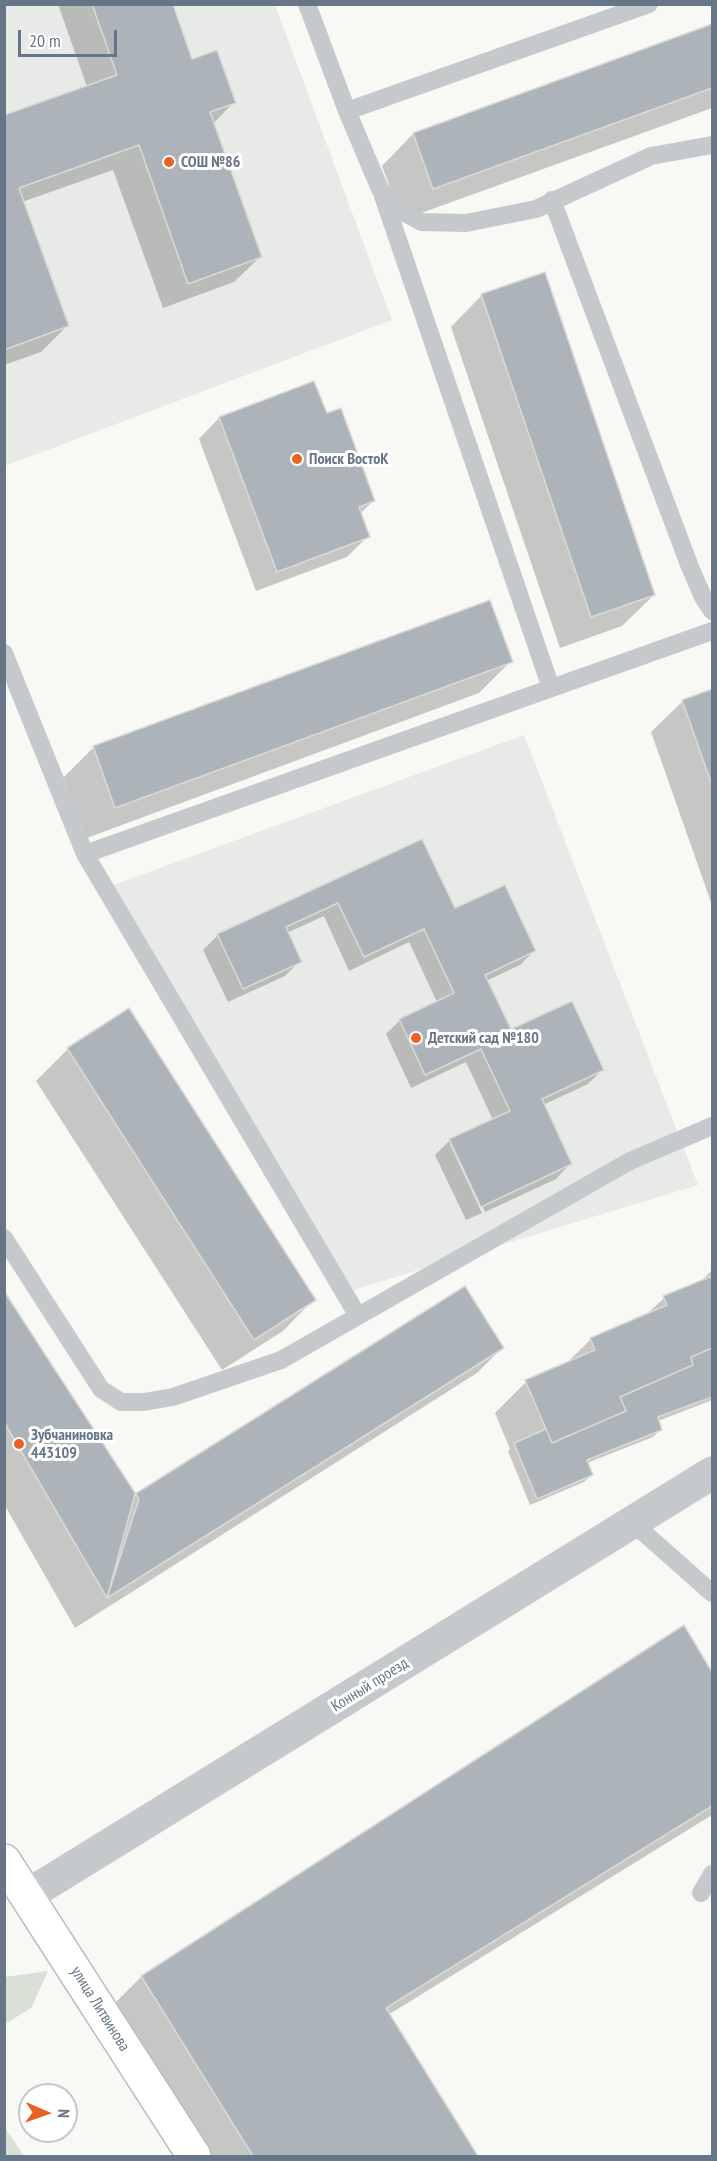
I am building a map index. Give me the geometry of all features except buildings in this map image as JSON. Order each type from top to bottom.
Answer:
[{"type":"main road","name":"улица Литвинова","points":[[4,1861],[28,1895],[194,2157]]},
{"type":"street","name":"Конный проезд","points":[[28,1895],[712,1473]]},
{"type":"lane","points":[[307,4],[347,111],[380,189],[551,688]]},
{"type":"lane","points":[[347,111],[649,4]]},
{"type":"lane","points":[[380,189],[398,209],[421,222],[466,223],[536,209],[651,156],[712,145]]},
{"type":"lane","points":[[552,200],[690,567],[712,611]]},
{"type":"lane","points":[[85,854],[712,631]]},
{"type":"lane","points":[[6,662],[85,854],[358,1316]]},
{"type":"lane","points":[[4,1238],[101,1389],[122,1402],[144,1402],[173,1397],[281,1360],[630,1161],[712,1126]]},
{"type":"lane","points":[[633,1523],[712,1593]]},
{"type":"lane","points":[[701,1893],[712,1874]]},
{"type":"shaded area","name":"СОШ №86","points":[[5,5],[275,5],[392,320],[5,466]]},
{"type":"shaded area","name":"Детский сад №180","points":[[524,735],[698,1185],[353,1290],[97,891]]},
{"type":"shaded area","points":[[48,1971],[31,2008],[5,2024],[5,1977]]},
{"type":"shaded area","points":[[5,2128],[24,2156],[5,2156]]},
{"type":"place","name":"СОШ №86","points":[[169,162]]},
{"type":"place","name":"Поиск ВостоК","points":[[297,459]]},
{"type":"place","name":"Детский сад №180","points":[[416,1038]]},
{"type":"place","name":"Зубчаниновка 443109","points":[[19,1444]]}]
